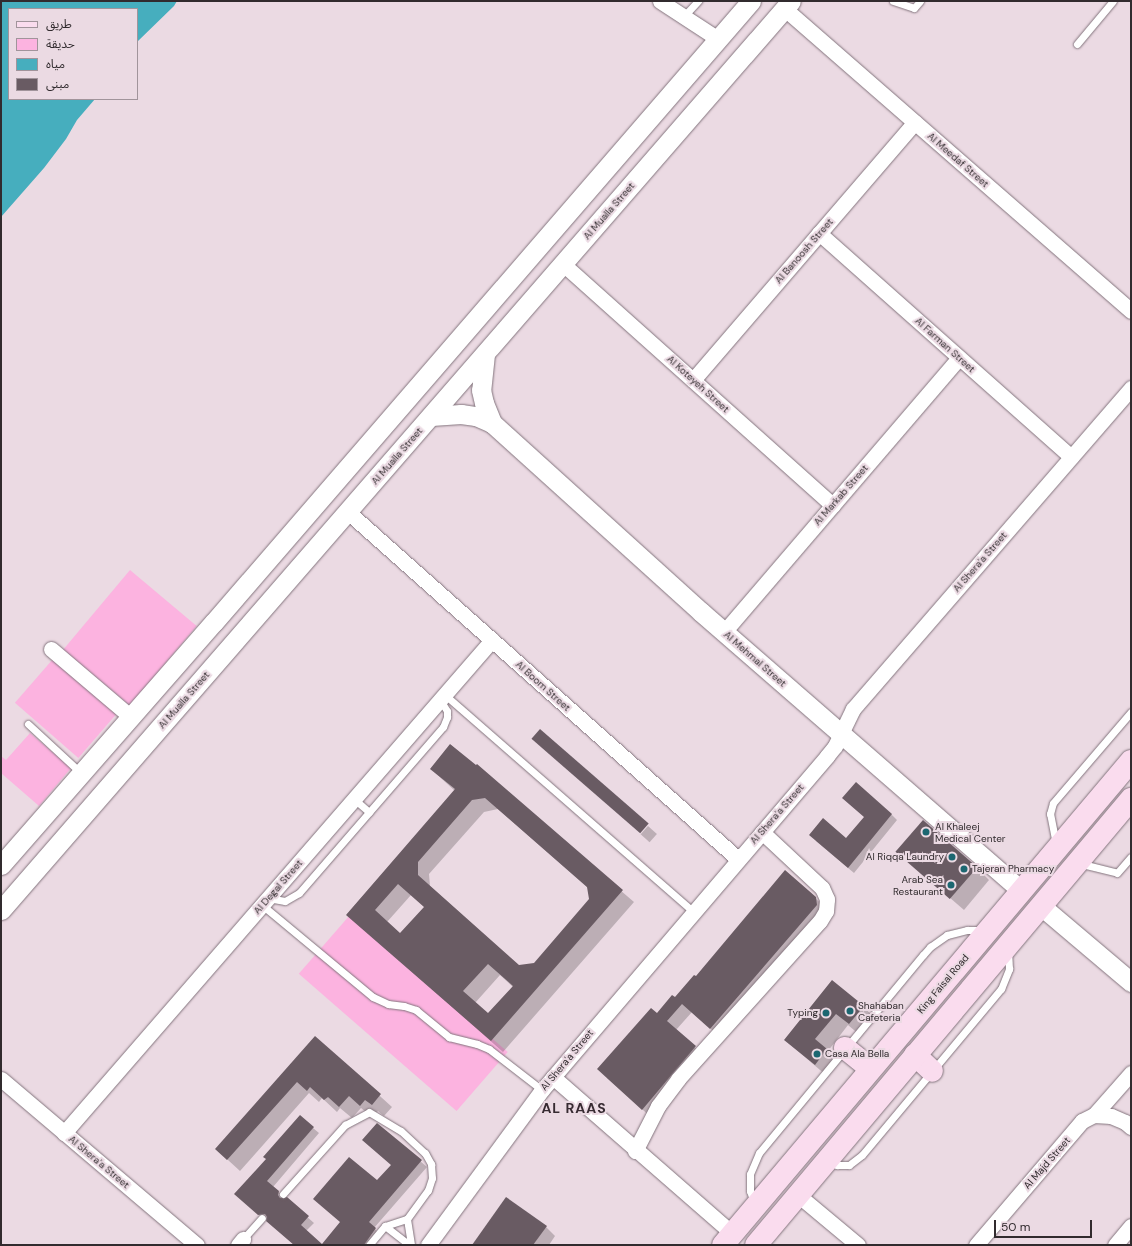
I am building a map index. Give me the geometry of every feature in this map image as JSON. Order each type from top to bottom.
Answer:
[{"type":"main road","name":"King Faisal Road","points":[[728,1240],[1131,760]]},
{"type":"main road","points":[[764,1239],[798,1195],[1125,806],[1117,794],[1112,791],[1103,793]]},
{"type":"main road","points":[[845,1048],[871,1069]]},
{"type":"main road","points":[[915,1055],[932,1071]]},
{"type":"street","points":[[660,1],[718,39]]},
{"type":"street","points":[[1,865],[751,1]]},
{"type":"street","name":"Al Meedaf Street","points":[[788,5],[915,122],[1131,311]]},
{"type":"street","name":"Al Mualla Street","points":[[1,910],[788,5]]},
{"type":"street","name":"Al Banoosh Street","points":[[693,380],[915,122]]},
{"type":"street","name":"Al Farman Street","points":[[819,233],[1071,457]]},
{"type":"street","name":"Al Koteyeh Street","points":[[563,264],[833,505]]},
{"type":"street","name":"Al Mehmal Street","points":[[485,354],[481,390],[484,404],[492,423]]},
{"type":"street","name":"Al Markab Street","points":[[724,632],[959,358]]},
{"type":"street","name":"Al Shera'a Street","points":[[428,1245],[542,1090],[693,911],[827,756],[841,734],[853,709],[1131,388]]},
{"type":"street","name":"Al Mehmal Street","points":[[431,416],[460,414],[476,416],[492,423],[724,632],[1022,890]]},
{"type":"street","name":"Al Boom Street","points":[[348,512],[738,859]]},
{"type":"street","name":"Al Degal Street","points":[[64,1133],[492,640]]},
{"type":"street","points":[[51,649],[130,717]]},
{"type":"street","points":[[1,891],[97,782],[100,775],[99,771],[86,767]]},
{"type":"street","points":[[635,1151],[658,1106],[678,1079],[820,921],[826,911],[827,899],[822,888],[762,832]]},
{"type":"street","points":[[1041,906],[1131,982]]},
{"type":"street","name":"Al Majd Street","points":[[976,1245],[1082,1121],[1094,1115],[1131,1073]]},
{"type":"street","points":[[553,1078],[635,1151],[728,1240]]},
{"type":"street","name":"Al Shera'a Street","points":[[1,1079],[197,1245]]},
{"type":"street","points":[[1094,1115],[1111,1116],[1126,1122],[1131,1127]]},
{"type":"street","points":[[798,1195],[858,1245]]},
{"type":"street","points":[[1115,1245],[1131,1226]]},
{"type":"lane","points":[[684,16],[698,1]]},
{"type":"lane","points":[[893,1],[914,8],[920,1]]},
{"type":"lane","points":[[1077,44],[1113,1]]},
{"type":"lane","points":[[265,901],[285,901],[295,897],[443,727],[446,722],[447,711],[442,697]]},
{"type":"lane","points":[[442,697],[693,911]]},
{"type":"lane","points":[[1057,848],[1050,814],[1053,803],[1131,712]]},
{"type":"lane","points":[[28,724],[86,767]]},
{"type":"lane","points":[[354,799],[369,812]]},
{"type":"lane","points":[[1078,863],[1117,874],[1131,857]]},
{"type":"lane","points":[[265,901],[372,997],[388,1004],[404,1006],[416,1010],[449,1037],[477,1044],[489,1049],[542,1090]]},
{"type":"lane","points":[[755,1207],[749,1183],[755,1159],[845,1048],[930,947],[947,935],[957,932],[978,929],[988,931]]},
{"type":"lane","points":[[827,1161],[843,1166],[848,1165],[858,1159],[932,1071],[1005,983],[1010,961],[1006,947]]},
{"type":"lane","points":[[283,1194],[345,1125],[369,1112],[401,1131],[425,1153],[432,1164],[432,1178],[428,1190],[407,1219],[385,1226],[369,1245]]},
{"type":"lane","points":[[240,1242],[262,1218]]},
{"type":"lane","points":[[407,1219],[410,1245]]},
{"type":"lane","points":[[385,1226],[410,1245]]},
{"type":"green space","points":[[130,570],[197,626],[130,706],[63,650]]},
{"type":"green space","points":[[53,659],[116,714],[78,758],[15,703]]},
{"type":"green space","points":[[30,733],[71,768],[39,806],[1,773],[1,756],[6,760]]},
{"type":"green space","points":[[350,915],[508,1052],[457,1111],[299,974]]},
{"type":"water","points":[[1,1],[177,1],[174,6],[138,41],[138,8],[8,8],[8,100],[94,100],[77,120],[66,139],[44,168],[1,217]]},
{"type":"building","points":[[540,729],[649,823],[640,833],[531,739]]},
{"type":"building","points":[[450,744],[476,765],[477,764],[623,890],[491,1041],[346,915],[455,789],[430,769]],"holes":[[[485,798],[587,887],[589,899],[534,963],[519,965],[418,875],[418,862],[472,800]],[[398,884],[424,907],[400,933],[375,910]],[[488,964],[513,986],[488,1013],[463,991]]]},
{"type":"building","points":[[856,782],[892,814],[848,868],[809,835],[823,818],[846,838],[864,817],[842,798]]},
{"type":"building","points":[[923,820],[977,867],[950,899],[895,852]]},
{"type":"building","points":[[785,870],[816,897],[817,905],[710,1029],[682,1004],[667,1021],[696,1046],[642,1110],[597,1069],[651,1008],[657,1013],[672,995],[675,997],[694,975],[696,976]]},
{"type":"building","points":[[832,980],[864,1006],[849,1024],[836,1014],[815,1039],[827,1049],[815,1065],[784,1040]]},
{"type":"building","points":[[315,1036],[381,1094],[372,1105],[365,1100],[360,1106],[349,1096],[339,1107],[328,1097],[324,1100],[310,1087],[307,1091],[297,1082],[227,1160],[215,1149]]},
{"type":"building","points":[[300,1115],[314,1127],[267,1181],[279,1191],[278,1195],[280,1198],[287,1197],[309,1216],[301,1225],[322,1244],[340,1222],[313,1199],[349,1157],[377,1180],[391,1165],[362,1140],[377,1123],[422,1160],[369,1222],[376,1228],[364,1245],[294,1245],[266,1221],[267,1217],[265,1214],[258,1215],[234,1194],[266,1159],[263,1157]]},
{"type":"building","points":[[506,1197],[547,1226],[533,1245],[472,1245]]},
{"type":"place","name":"Al Khaleej Medical Center","points":[[926,832]]},
{"type":"place","name":"Al Riqqa Laundry","points":[[952,857]]},
{"type":"place","name":"Tajeran Pharmacy","points":[[964,869]]},
{"type":"place","name":"Arab Sea Restaurant","points":[[951,885]]},
{"type":"place","name":"Shahaban Cafeteria","points":[[850,1011]]},
{"type":"place","name":"Typing","points":[[826,1013]]},
{"type":"place","name":"Casa Ala Bella","points":[[817,1054]]},
{"type":"district","name":"AL RAAS","points":[[574,1108]]}]
